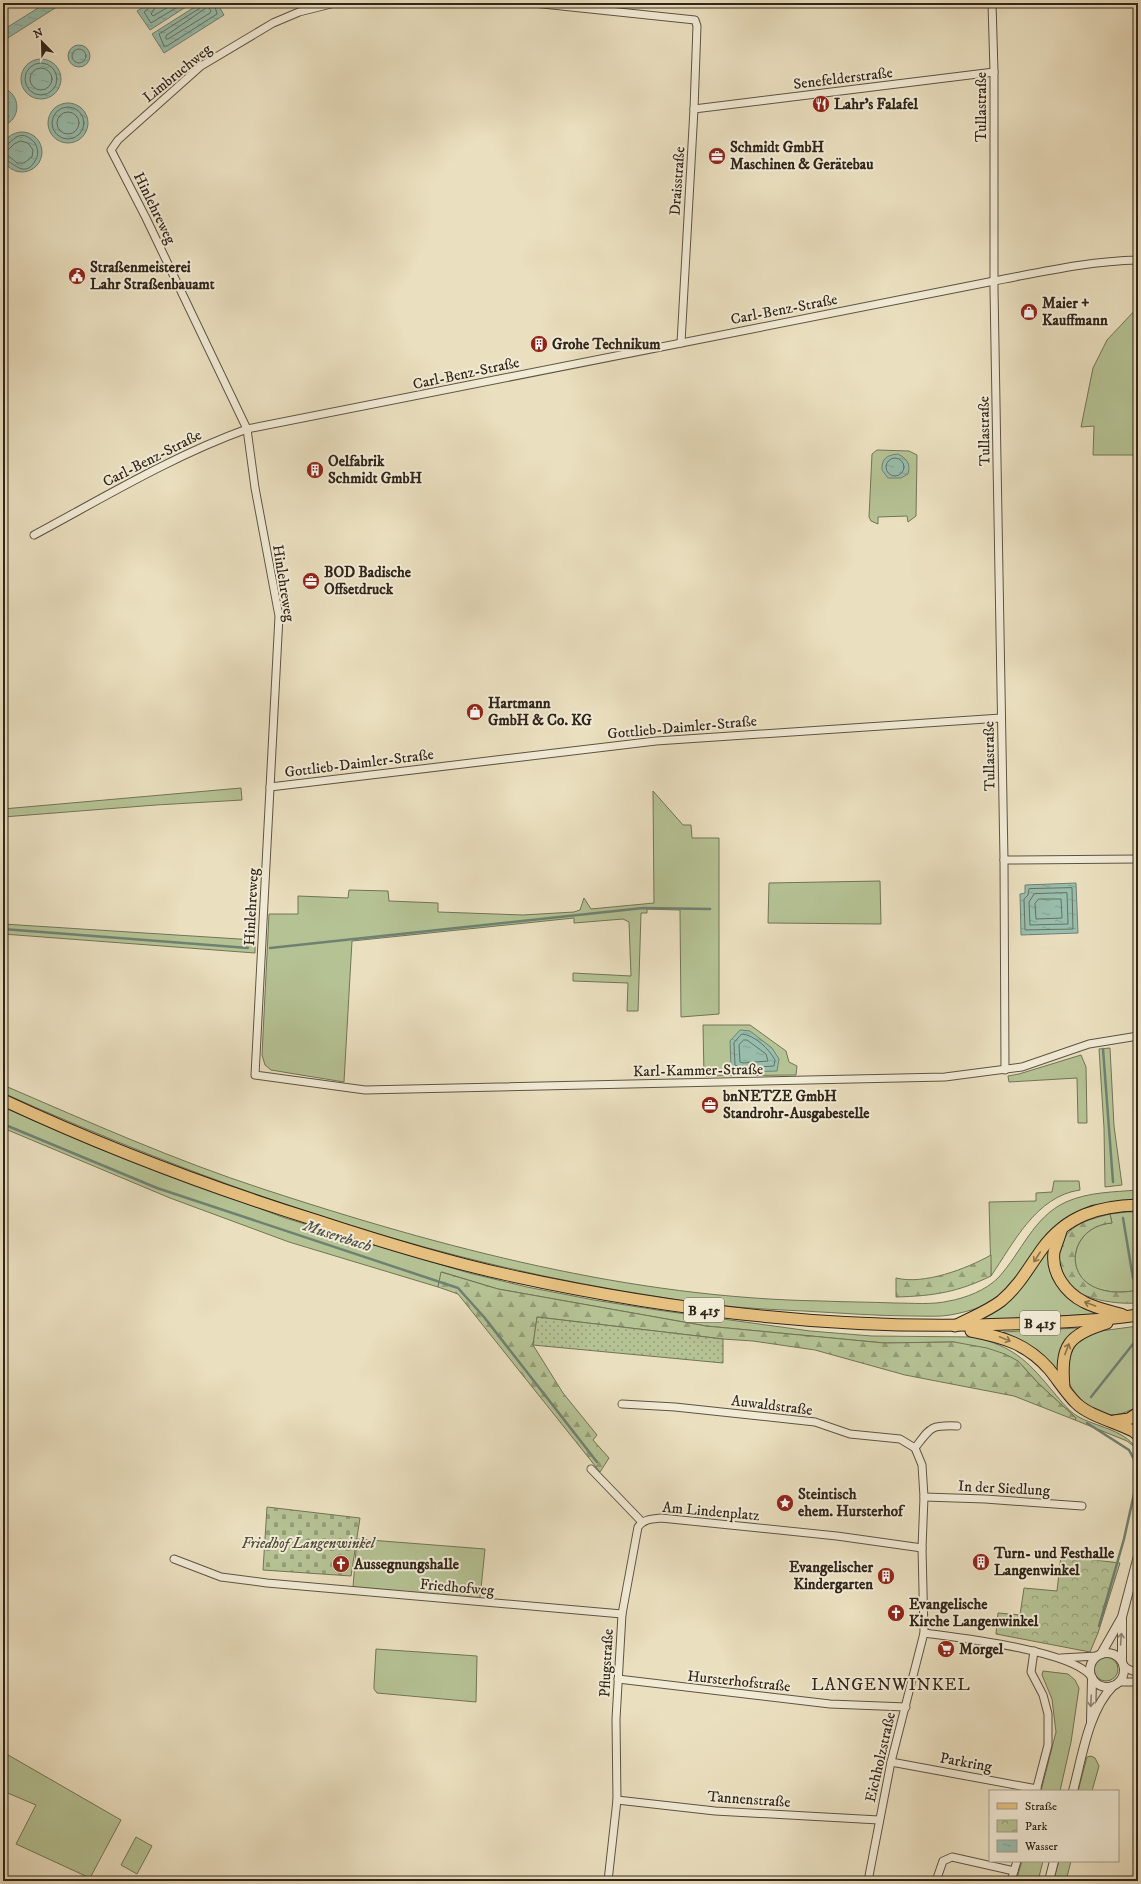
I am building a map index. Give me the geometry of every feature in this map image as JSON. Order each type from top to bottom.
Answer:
[{"type":"main road","name":"B 415","points":[[3,1100],[39,1117],[150,1162],[252,1200],[424,1254],[505,1275],[627,1300],[733,1314],[900,1326],[953,1327],[1050,1323],[1132,1316]]},
{"type":"main road","points":[[953,1327],[1000,1302],[1020,1283],[1043,1247],[1062,1228],[1074,1219],[1098,1209],[1138,1205]]},
{"type":"main road","points":[[1062,1228],[1054,1252],[1056,1271],[1060,1280],[1067,1289],[1084,1302],[1132,1316]]},
{"type":"main road","points":[[1064,1387],[1063,1361],[1069,1343],[1085,1330],[1132,1316]]},
{"type":"main road","points":[[953,1327],[999,1336],[1023,1346],[1048,1368],[1076,1403],[1091,1413],[1114,1421],[1136,1425]]},
{"type":"street","name":"Limbruchweg","points":[[111,150],[118,140],[201,66],[273,23],[299,12],[335,3]]},
{"type":"street","name":"Draisstraße","points":[[533,3],[695,20],[697,26],[694,109],[681,344]]},
{"type":"street","name":"Tullastraße","points":[[992,3],[994,72],[994,281],[1004,860],[1005,1070]]},
{"type":"street","name":"Senefelderstraße","points":[[694,109],[994,72]]},
{"type":"street","name":"Hinlehreweg","points":[[111,150],[146,218],[247,429],[255,488],[279,616],[255,1075]]},
{"type":"street","name":"Carl-Benz-Straße","points":[[34,535],[189,452],[247,429],[1069,266],[1138,260]]},
{"type":"street","name":"Gottlieb-Daimler-Straße","points":[[270,787],[656,741],[1001,718]]},
{"type":"street","points":[[1004,860],[1138,860]]},
{"type":"street","name":"Karl-Kammer-Straße","points":[[255,1075],[365,1090],[930,1078],[1022,1067],[1089,1044],[1138,1036]]},
{"type":"street","name":"Auwaldstraße","points":[[622,1404],[675,1407],[815,1422],[850,1434],[900,1439],[915,1448]]},
{"type":"street","points":[[924,1497],[922,1461],[915,1448],[930,1428],[940,1425],[957,1426]]},
{"type":"street","points":[[591,1468],[642,1522]]},
{"type":"street","name":"In der Siedlung","points":[[924,1497],[985,1499],[1082,1506]]},
{"type":"street","name":"Eichholzstraße","points":[[868,1881],[879,1820],[892,1762],[924,1633],[922,1548],[924,1497]]},
{"type":"street","name":"Am Lindenplatz","points":[[642,1522],[651,1518],[661,1518],[841,1536],[922,1548]]},
{"type":"street","name":"Pflugstraße","points":[[608,1881],[617,1800],[616,1719],[622,1614],[638,1527],[642,1522]]},
{"type":"street","points":[[1073,1790],[1091,1723],[1108,1691],[1124,1674],[1122,1663],[1122,1617],[1138,1556]]},
{"type":"street","name":"Friedhofweg","points":[[174,1559],[221,1577],[267,1583],[622,1614]]},
{"type":"street","points":[[1091,1723],[1091,1662],[1099,1655],[1122,1617]]},
{"type":"street","points":[[924,1633],[959,1637],[1034,1651],[1061,1658],[1085,1670],[1098,1685],[1103,1687],[1138,1682]]},
{"type":"street","name":"Parkring","points":[[892,1762],[1036,1790],[1048,1745],[1048,1714],[1042,1695],[1031,1672],[1034,1651]]},
{"type":"street","points":[[1061,1658],[1113,1654],[1128,1669],[1138,1673]]},
{"type":"street","name":"Hursterhofstraße","points":[[618,1680],[830,1704],[906,1707]]},
{"type":"street","name":"Tannenstraße","points":[[617,1800],[717,1811],[879,1820]]},
{"type":"street","points":[[936,1881],[944,1861],[952,1857],[1014,1871]]},
{"type":"street","points":[[1011,1881],[1017,1862]]},
{"type":"street","points":[[1048,1881],[1054,1862]]},
{"type":"green space","points":[[1138,307],[1138,455],[1093,455],[1094,426],[1081,427],[1093,368],[1107,340]]},
{"type":"green space","points":[[877,450],[909,451],[917,455],[916,516],[908,522],[907,516],[878,517],[878,524],[871,521],[869,517],[872,454]]},
{"type":"green space","points":[[241,788],[242,800],[3,817],[3,809]]},
{"type":"green space","points":[[653,791],[683,825],[691,825],[692,838],[719,838],[719,1014],[681,1017],[680,910],[647,909],[647,913],[641,913],[638,1011],[627,1011],[628,983],[573,981],[573,973],[631,976],[629,922],[623,919],[574,923],[574,918],[352,941],[344,1082],[271,1070],[265,1065],[262,1055],[269,914],[298,914],[298,896],[348,898],[349,890],[388,891],[389,901],[438,903],[438,912],[523,915],[574,912],[580,910],[584,898],[591,909],[654,903]]},
{"type":"green space","points":[[880,881],[881,924],[768,923],[769,883]]},
{"type":"green space","points":[[3,924],[255,940],[255,953],[3,934]]},
{"type":"green space","points":[[703,1025],[750,1025],[786,1051],[789,1062],[797,1066],[796,1075],[704,1076]]},
{"type":"green space","points":[[1110,1048],[1114,1126],[1122,1185],[1105,1187],[1104,1128],[1099,1049]]},
{"type":"green space","points":[[1081,1055],[1086,1067],[1087,1123],[1078,1123],[1077,1078],[1009,1082],[1008,1076]]},
{"type":"green space","points":[[3,1085],[197,1166],[331,1211],[469,1250],[538,1266],[609,1280],[679,1291],[751,1298],[922,1304],[955,1300],[975,1293],[988,1286],[998,1278],[1036,1226],[1055,1209],[1066,1202],[1092,1194],[1138,1190],[1138,1200],[1089,1207],[1062,1220],[1046,1234],[1010,1287],[1004,1293],[983,1306],[967,1311],[941,1316],[900,1316],[723,1306],[623,1291],[543,1276],[463,1257],[385,1236],[307,1212],[229,1185],[153,1156],[3,1093]]},
{"type":"green space","points":[[3,1107],[95,1147],[285,1218],[469,1273],[527,1287],[657,1310],[810,1331],[872,1336],[976,1337],[1000,1345],[1018,1355],[1033,1369],[1073,1413],[1084,1420],[1117,1432],[1131,1442],[1136,1448],[1127,1441],[1075,1420],[1076,1418],[1038,1383],[1018,1361],[954,1342],[884,1343],[706,1326],[498,1289],[442,1272],[438,1287],[289,1242],[170,1198],[3,1128]]},
{"type":"green space","points":[[1054,1181],[1079,1181],[1080,1190],[1064,1194],[1051,1201],[1038,1211],[1017,1236],[991,1276],[989,1202],[1036,1201],[1036,1193],[1052,1192]]},
{"type":"green space","points":[[1138,1212],[1138,1290],[1115,1292],[1092,1286],[1082,1278],[1076,1267],[1075,1256],[1079,1244],[1086,1234],[1097,1226],[1112,1223],[1110,1214]]},
{"type":"green space","points":[[1110,1214],[1112,1223],[1097,1226],[1086,1234],[1079,1244],[1075,1255],[1076,1267],[1082,1277],[1092,1286],[1114,1292],[1138,1290],[1138,1303],[1112,1302],[1084,1295],[1064,1280],[1059,1268],[1060,1250],[1064,1238],[1069,1232],[1084,1222]]},
{"type":"green space","points":[[1049,1245],[1055,1278],[1101,1314],[976,1320],[994,1311]]},
{"type":"green space","points":[[991,1255],[991,1276],[968,1286],[945,1292],[922,1296],[896,1297],[896,1278],[907,1280],[945,1274],[970,1265]]},
{"type":"green space","points":[[441,1272],[498,1289],[706,1326],[884,1343],[954,1342],[987,1348],[1005,1354],[1018,1361],[1038,1383],[1076,1418],[1075,1420],[1014,1396],[905,1375],[815,1350],[753,1341],[723,1339],[537,1317],[533,1345],[563,1393],[597,1435],[593,1440],[609,1458],[600,1472],[458,1294],[438,1287]]},
{"type":"green space","points":[[537,1317],[723,1339],[723,1363],[533,1345]]},
{"type":"green space","points":[[1138,1326],[1138,1407],[1114,1415],[1099,1412],[1091,1408],[1072,1389],[1068,1381],[1066,1365],[1074,1342],[1093,1332]]},
{"type":"green space","points":[[1077,1328],[1079,1330],[1060,1375],[1034,1350],[1003,1332]]},
{"type":"green space","name":"Friedhof Langenwinkel","points":[[267,1507],[360,1518],[351,1576],[263,1570]]},
{"type":"green space","points":[[357,1539],[485,1549],[480,1598],[353,1587]]},
{"type":"green space","points":[[1061,1556],[1120,1563],[1098,1633],[1090,1652],[996,1634],[998,1613],[1020,1615],[1024,1588],[1057,1591]]},
{"type":"green space","points":[[376,1649],[477,1656],[476,1702],[377,1693],[374,1689]]},
{"type":"green space","points":[[1106,1657],[1114,1661],[1118,1669],[1114,1677],[1106,1681],[1098,1677],[1094,1669],[1098,1661]]},
{"type":"green space","points":[[1043,1671],[1068,1674],[1075,1680],[1079,1688],[1071,1742],[1060,1790],[1041,1790],[1056,1732],[1052,1699],[1042,1675]]},
{"type":"green space","points":[[3,1752],[121,1820],[90,1878],[16,1844],[36,1805],[3,1791]]},
{"type":"green space","points":[[1091,1756],[1095,1758],[1099,1766],[1092,1790],[1078,1790],[1087,1757]]},
{"type":"green space","points":[[136,1837],[152,1846],[137,1874],[121,1865]]},
{"type":"green space","points":[[1022,1862],[1043,1862],[1038,1881],[1016,1881]]},
{"type":"green space","points":[[1059,1862],[1071,1862],[1066,1881],[1053,1881]]},
{"type":"water","points":[[46,3],[63,3],[3,41],[3,30]]},
{"type":"water","points":[[150,3],[192,3],[150,30],[137,11]]},
{"type":"water","points":[[201,3],[217,3],[224,15],[164,53],[152,34]]},
{"type":"water","points":[[75,45],[83,45],[90,52],[90,60],[83,67],[75,67],[68,60],[68,52]]},
{"type":"water","points":[[41,59],[49,61],[55,65],[59,71],[61,79],[59,87],[55,93],[49,97],[41,99],[33,97],[27,93],[23,87],[21,79],[23,71],[27,65],[33,61]]},
{"type":"water","points":[[3,88],[13,95],[17,107],[14,118],[3,126]]},
{"type":"water","points":[[68,103],[76,105],[82,109],[86,115],[88,123],[86,131],[82,137],[76,141],[68,143],[60,141],[54,137],[50,131],[48,123],[50,115],[54,109],[60,105]]},
{"type":"water","points":[[26,132],[33,135],[39,141],[42,152],[41,160],[33,169],[26,172],[18,172],[11,169],[3,160],[2,148],[5,141],[14,133]]},
{"type":"water","points":[[898,454],[908,462],[908,474],[901,478],[888,478],[882,470],[884,460],[888,456]]},
{"type":"water","points":[[1076,883],[1078,933],[1021,935],[1020,894],[1025,893],[1025,885]]},
{"type":"water","points":[[740,1030],[750,1031],[772,1048],[779,1059],[777,1071],[741,1072],[731,1067],[730,1041]]},
{"type":"waterway","points":[[270,948],[643,908],[710,909]]},
{"type":"waterway","points":[[3,929],[248,948]]},
{"type":"waterway","points":[[1103,1049],[1113,1182]]},
{"type":"waterway","name":"Muserebach","points":[[3,1124],[157,1188],[458,1288],[484,1317],[597,1462]]},
{"type":"waterway","points":[[1123,1218],[1133,1278]]},
{"type":"waterway","points":[[1091,1397],[1137,1339]]},
{"type":"waterway","points":[[1087,1423],[1129,1450],[1136,1463],[1138,1476],[1124,1539],[1099,1626]]},
{"type":"place","name":"Lahr's Falafel","points":[[821,104]]},
{"type":"place","name":"Schmidt GmbH Maschinen & Gerätebau","points":[[717,156]]},
{"type":"place","name":"Straßenmeisterei Lahr Straßenbauamt","points":[[77,276]]},
{"type":"place","name":"Maier + Kauffmann","points":[[1029,312]]},
{"type":"place","name":"Grohe Technikum","points":[[539,344]]},
{"type":"place","name":"Oelfabrik Schmidt GmbH","points":[[315,470]]},
{"type":"place","name":"BOD Badische Offsetdruck","points":[[311,581]]},
{"type":"place","name":"Hartmann GmbH & Co. KG","points":[[475,712]]},
{"type":"place","name":"bnNETZE GmbH Standrohr-Ausgabestelle","points":[[710,1105]]},
{"type":"place","name":"Steintisch ehem. Hursterhof","points":[[785,1503]]},
{"type":"place","name":"Turn- und Festhalle Langenwinkel","points":[[981,1562]]},
{"type":"place","name":"Aussegnungshalle","points":[[341,1564]]},
{"type":"place","name":"Evangelischer Kindergarten","points":[[886,1576]]},
{"type":"place","name":"Evangelische Kirche Langenwinkel","points":[[896,1613]]},
{"type":"place","name":"Morgel","points":[[946,1649]]},
{"type":"district","name":"LANGENWINKEL","points":[[891,1684]]}]
